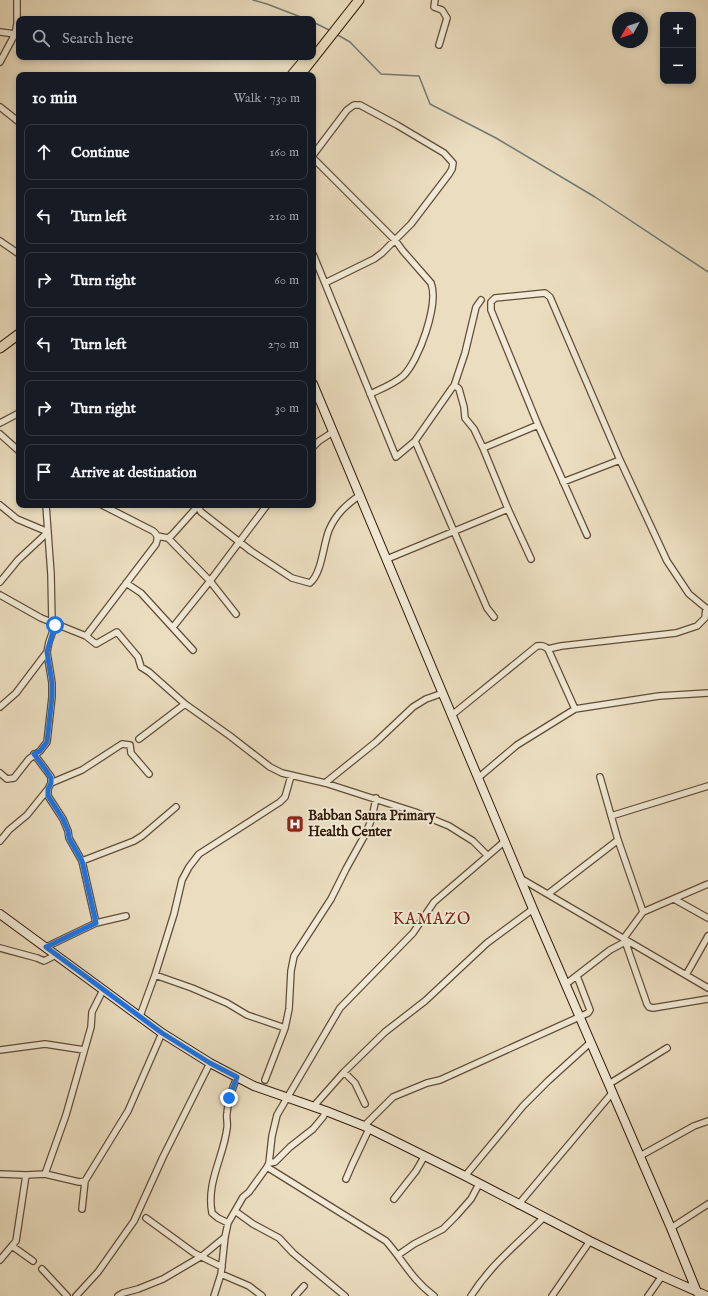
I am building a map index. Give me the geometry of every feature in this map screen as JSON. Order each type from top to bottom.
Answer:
[{"type":"main road","points":[[316,44],[352,0]]},
{"type":"main road","points":[[316,55],[359,0]]},
{"type":"main road","points":[[294,72],[304,60]]},
{"type":"main road","points":[[302,72],[312,60]]},
{"type":"main road","points":[[0,348],[16,336]]},
{"type":"main road","points":[[0,354],[16,342]]},
{"type":"street","points":[[17,0],[17,16]]},
{"type":"street","points":[[435,0],[434,7],[442,10],[447,18],[439,45]]},
{"type":"street","points":[[0,62],[15,34],[16,29]]},
{"type":"street","points":[[0,32],[15,34]]},
{"type":"street","points":[[316,152],[347,110],[354,104],[360,105],[397,125],[444,153],[450,158],[452,163],[452,169],[449,174],[411,224],[395,240],[374,259],[325,283]]},
{"type":"street","points":[[0,107],[16,120]]},
{"type":"street","points":[[316,159],[395,240],[403,252],[431,283],[434,295],[432,308],[420,349],[410,368],[402,376],[384,388],[370,394]]},
{"type":"street","points":[[0,241],[16,252]]},
{"type":"street","points":[[316,261],[396,457],[415,441],[454,386],[465,353],[476,307],[481,300]]},
{"type":"street","points":[[548,649],[561,646],[676,633],[697,626],[705,618],[706,608],[689,594],[667,561],[620,460],[550,297],[544,292],[495,298],[491,302],[491,310],[538,425],[586,535]]},
{"type":"street","points":[[454,386],[459,389],[464,407],[465,418],[474,429],[483,448],[530,559]]},
{"type":"street","points":[[316,391],[533,909],[581,1016],[698,1294]]},
{"type":"street","points":[[0,423],[16,415]]},
{"type":"street","points":[[483,448],[538,425]]},
{"type":"street","points":[[316,444],[333,432]]},
{"type":"street","points":[[0,434],[16,448]]},
{"type":"street","points":[[415,441],[487,608],[494,617]]},
{"type":"street","points":[[563,482],[620,460]]},
{"type":"street","points":[[198,508],[201,512],[239,541],[292,578],[310,583],[315,577],[329,531],[336,518],[342,509],[360,495]]},
{"type":"street","points":[[0,506],[17,519],[48,532]]},
{"type":"street","points":[[0,774],[7,779],[14,778],[34,754],[40,751],[47,742],[52,683],[47,652],[54,624],[46,508]]},
{"type":"street","points":[[108,508],[153,531],[157,536],[168,538],[210,581],[236,614]]},
{"type":"street","points":[[168,538],[195,508]]},
{"type":"street","points":[[173,627],[210,581],[265,508]]},
{"type":"street","points":[[387,559],[508,509]]},
{"type":"street","points":[[0,582],[18,560],[48,532]]},
{"type":"street","points":[[86,636],[156,544],[157,536]]},
{"type":"street","points":[[126,583],[141,593],[193,650]]},
{"type":"street","points":[[0,595],[54,624],[86,636],[96,644],[117,632],[138,657],[141,667],[149,672],[185,704],[270,767],[291,776],[325,783],[376,798],[415,812],[449,826],[473,841],[487,856]]},
{"type":"street","points":[[452,715],[537,646],[543,646],[548,649],[576,709]]},
{"type":"street","points":[[0,707],[16,692],[47,652]]},
{"type":"street","points":[[325,783],[376,742],[413,706],[443,692]]},
{"type":"street","points":[[478,778],[517,745],[576,709],[659,696],[708,693]]},
{"type":"street","points":[[139,739],[185,704]]},
{"type":"street","points":[[0,841],[9,830],[26,815],[49,786],[82,770],[122,744],[130,745],[131,753],[149,774]]},
{"type":"street","points":[[34,754],[51,778],[48,796],[63,819],[69,838],[82,861],[96,923]]},
{"type":"street","points":[[140,1016],[155,975],[174,914],[182,880],[189,867],[199,854],[280,802],[285,797],[291,776]]},
{"type":"street","points":[[600,777],[618,840],[643,912]]},
{"type":"street","points":[[611,816],[708,786]]},
{"type":"street","points":[[265,1080],[285,1028],[289,1009],[291,971],[294,956],[331,899],[366,834],[372,818],[376,798]]},
{"type":"street","points":[[82,861],[138,838],[176,807]]},
{"type":"street","points":[[548,894],[618,840]]},
{"type":"street","points":[[214,1296],[221,1274],[228,1223],[243,1197],[249,1192],[268,1165],[272,1136],[277,1115],[340,1008],[413,933],[434,902],[505,841]]},
{"type":"street","points":[[520,878],[708,988]]},
{"type":"street","points":[[566,984],[624,940],[643,912],[708,884]]},
{"type":"street","points":[[674,899],[708,918]]},
{"type":"street","points":[[313,1107],[344,1072],[385,1032],[425,1001],[487,943],[533,909]]},
{"type":"street","points":[[0,914],[162,1033],[210,1063],[254,1086],[326,1111],[366,1128],[465,1176],[518,1205],[590,1241],[698,1294],[707,1296]]},
{"type":"street","points":[[46,947],[96,923],[126,916]]},
{"type":"street","points":[[686,975],[708,936]]},
{"type":"street","points":[[624,940],[649,1007],[667,1006],[708,999]]},
{"type":"street","points":[[0,948],[44,961],[56,955]]},
{"type":"street","points":[[155,975],[192,988],[227,1003],[247,1015],[285,1028]]},
{"type":"street","points":[[346,1180],[366,1128],[393,1097],[427,1083],[440,1080],[588,1013],[590,1010],[576,976]]},
{"type":"street","points":[[45,1174],[66,1115],[91,1027],[92,1012],[103,990]]},
{"type":"street","points":[[82,1209],[85,1181],[128,1111],[162,1033]]},
{"type":"street","points":[[465,1176],[524,1106],[548,1081],[591,1042]]},
{"type":"street","points":[[0,1050],[45,1044],[84,1050]]},
{"type":"street","points":[[518,1205],[611,1088],[667,1048]]},
{"type":"street","points":[[76,1296],[98,1272],[134,1221],[162,1157],[210,1063]]},
{"type":"street","points":[[344,1072],[355,1083],[365,1104]]},
{"type":"street","points":[[228,1223],[218,1218],[212,1212],[211,1197],[215,1171],[227,1128],[226,1115],[229,1098],[237,1077]]},
{"type":"street","points":[[268,1165],[275,1162],[313,1129],[326,1111]]},
{"type":"street","points":[[640,1156],[694,1126],[708,1121]]},
{"type":"street","points":[[394,1199],[416,1171],[424,1157]]},
{"type":"street","points":[[268,1165],[386,1240],[411,1275],[425,1290],[434,1296]]},
{"type":"street","points":[[0,1174],[45,1174],[79,1182],[85,1181]]},
{"type":"street","points":[[0,1260],[16,1241],[26,1175]]},
{"type":"street","points":[[398,1255],[414,1244],[443,1229],[471,1199],[479,1184]]},
{"type":"street","points":[[671,1228],[708,1204]]},
{"type":"street","points":[[235,1211],[253,1224],[279,1238],[293,1253],[345,1296]]},
{"type":"street","points":[[471,1296],[481,1280],[493,1266],[544,1217]]},
{"type":"street","points":[[146,1218],[194,1252],[222,1267]]},
{"type":"street","points":[[122,1295],[163,1279],[202,1256],[225,1237]]},
{"type":"street","points":[[552,1296],[590,1241]]},
{"type":"street","points":[[12,1246],[33,1261]]},
{"type":"street","points":[[42,1269],[67,1296]]},
{"type":"street","points":[[221,1274],[248,1286],[262,1296]]},
{"type":"street","points":[[648,1296],[662,1276]]},
{"type":"street","points":[[295,1296],[304,1286]]},
{"type":"waterway","points":[[253,0],[298,16]]},
{"type":"waterway","points":[[316,24],[331,31]]},
{"type":"waterway","points":[[336,34],[350,42],[381,74],[419,76],[430,104],[496,138],[595,197],[708,272]]},
{"type":"place","name":"Babban Saura Primary Health Center","points":[[295,824]]},
{"type":"district","name":"KAMAZO","points":[[432,920]]},
{"type":"route","points":[[55,625],[47,652],[52,683],[47,742],[40,751],[34,754],[51,778],[48,796],[63,819],[69,838],[82,861],[96,923],[46,947],[162,1033],[210,1063],[237,1077],[229,1098]]}]
